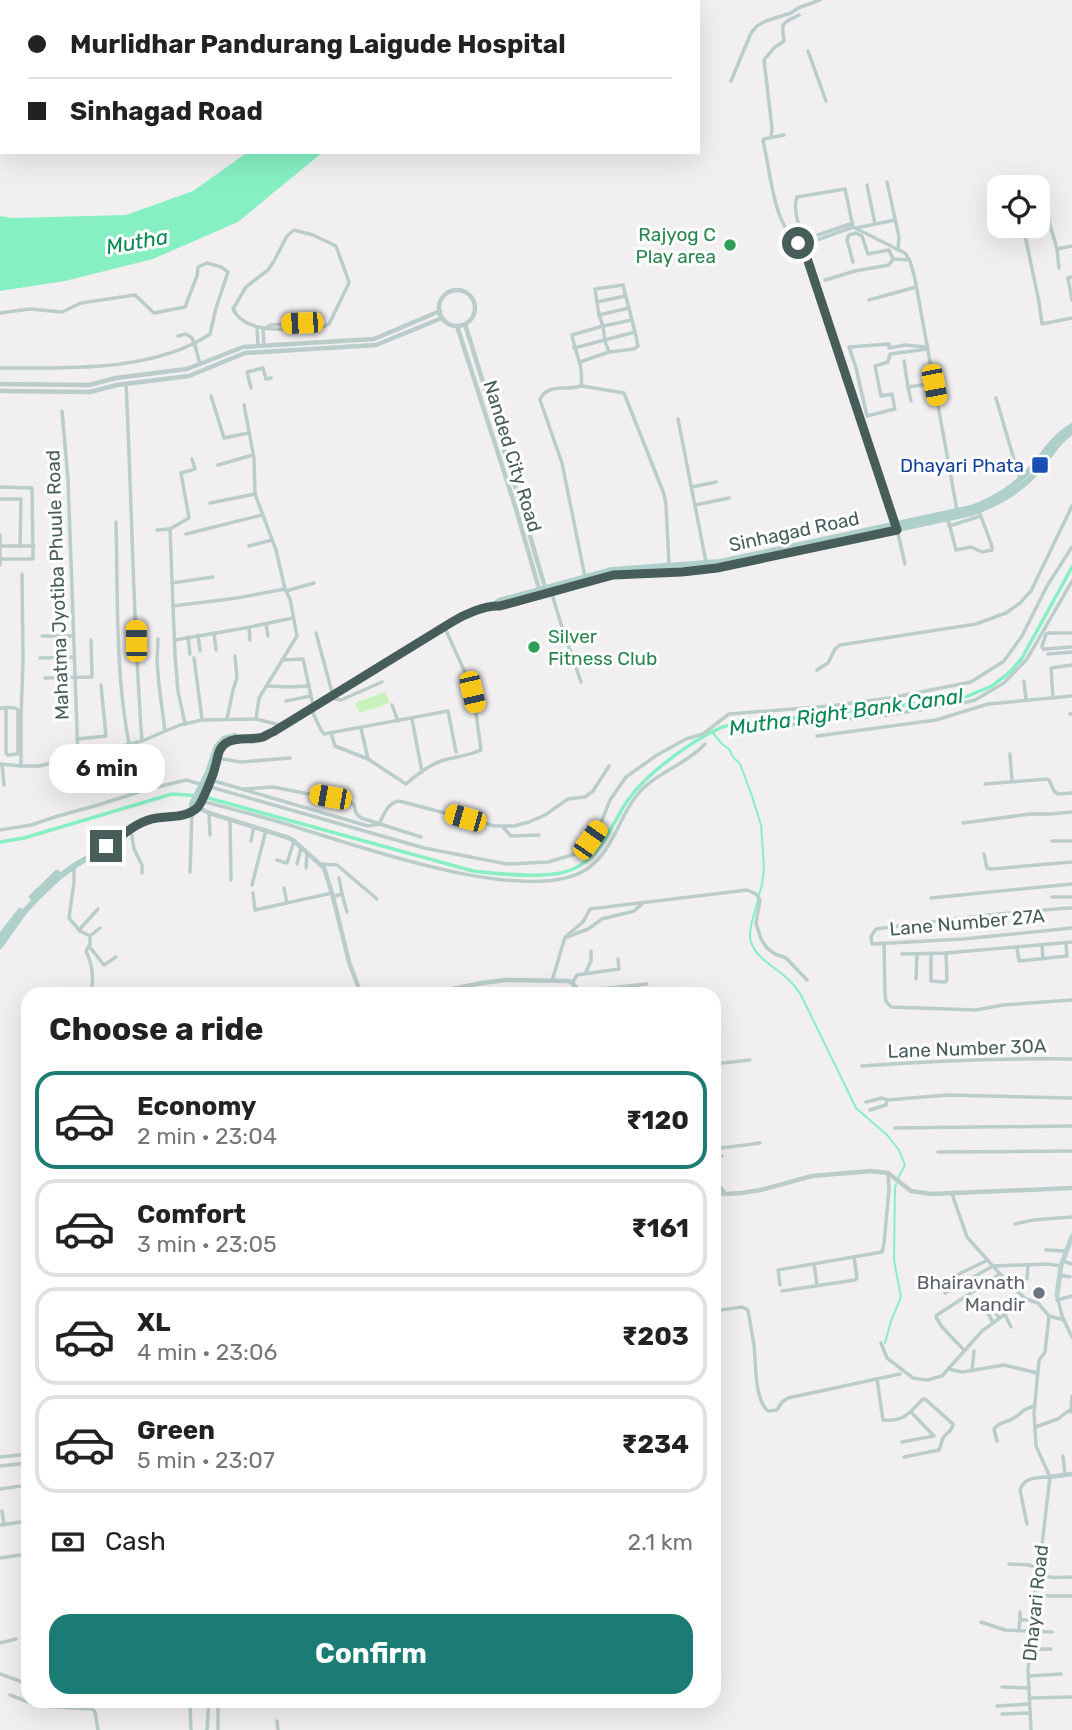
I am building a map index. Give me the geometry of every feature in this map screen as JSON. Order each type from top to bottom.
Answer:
[{"type":"main road","name":"Sinhagad Road","points":[[639,570],[693,571],[897,528],[957,512],[988,501],[1020,480],[1052,440],[1072,426]]},
{"type":"main road","points":[[1055,448],[1072,432]]},
{"type":"main road","points":[[1055,448],[1072,438]]},
{"type":"main road","name":"Sinhagad Road","points":[[897,528],[948,523],[980,513],[1029,480],[1055,448]]},
{"type":"main road","name":"Sinhagad Road","points":[[215,757],[221,741],[268,734],[284,726],[458,618],[585,577],[612,572],[737,562]]},
{"type":"main road","name":"Sinhagad Road","points":[[544,591],[612,572]]},
{"type":"main road","points":[[0,937],[25,905],[53,876],[103,842],[151,819],[179,816],[196,805],[213,768],[215,757]]},
{"type":"main road","points":[[0,946],[24,912],[59,877],[129,829]]},
{"type":"main road","points":[[1057,1297],[1062,1264],[1072,1236]]},
{"type":"street","points":[[731,81],[751,33],[757,26],[820,0]]},
{"type":"street","points":[[771,137],[764,60],[784,41],[784,23],[799,15]]},
{"type":"street","points":[[808,51],[826,101]]},
{"type":"street","points":[[784,135],[763,141],[773,199],[784,224],[803,246],[897,528],[905,564]]},
{"type":"street","points":[[887,182],[899,237],[898,250]]},
{"type":"street","points":[[867,185],[875,224]]},
{"type":"street","points":[[810,240],[799,226],[795,202],[797,197],[845,189],[854,226],[905,253],[909,260],[957,512]]},
{"type":"street","points":[[803,246],[810,240],[854,226],[895,220]]},
{"type":"street","points":[[1050,225],[1059,268]]},
{"type":"street","points":[[262,328],[284,329],[329,324],[349,282],[336,246],[294,230],[268,270],[246,288],[233,309],[239,317],[262,328],[302,323]]},
{"type":"street","points":[[853,262],[847,240],[853,233],[862,236],[868,254],[888,250],[893,259]]},
{"type":"street","points":[[1026,238],[1042,324],[1072,318]]},
{"type":"street","points":[[1057,249],[1072,246]]},
{"type":"street","points":[[893,259],[909,260]]},
{"type":"street","points":[[825,280],[889,265],[893,259]]},
{"type":"street","points":[[0,313],[30,309],[62,312],[82,303],[135,295],[153,313],[179,309],[185,307],[198,267],[207,263],[228,272],[211,334],[195,345],[153,359],[83,368],[0,368]]},
{"type":"street","points":[[1072,277],[1068,278],[1072,300]]},
{"type":"street","points":[[580,362],[638,346],[623,285],[595,289],[609,352]]},
{"type":"street","points":[[869,300],[916,287]]},
{"type":"street","name":"Nanded City Road","points":[[0,384],[89,385],[116,378],[187,369],[243,347],[374,339],[440,311],[445,295],[454,291],[464,292],[472,298],[475,308],[472,317],[465,324],[525,515],[544,591]]},
{"type":"street","points":[[597,302],[626,296]]},
{"type":"street","points":[[599,315],[629,308]]},
{"type":"street","points":[[440,311],[442,318],[450,324],[465,324]]},
{"type":"street","points":[[0,391],[90,392],[126,384],[189,376],[245,353],[376,345],[442,318]]},
{"type":"street","points":[[581,386],[580,362],[572,335],[632,320]]},
{"type":"street","name":"Nanded City Road","points":[[457,326],[544,591]]},
{"type":"street","points":[[261,345],[262,328]]},
{"type":"street","points":[[574,348],[635,332]]},
{"type":"street","points":[[178,336],[190,336],[200,364]]},
{"type":"street","points":[[889,344],[889,348],[906,345],[927,348],[890,354],[888,362],[875,366],[881,396],[892,394],[895,409],[867,416],[849,347],[889,344]]},
{"type":"street","points":[[906,345],[907,352]]},
{"type":"street","points":[[904,361],[911,401]]},
{"type":"street","points":[[251,388],[247,372],[263,368],[266,379],[271,379]]},
{"type":"street","points":[[98,383],[100,389]]},
{"type":"street","points":[[908,387],[933,383]]},
{"type":"street","points":[[126,384],[136,666],[142,741]]},
{"type":"street","points":[[585,577],[562,463],[540,400],[543,393],[549,389],[570,389],[587,385],[624,393],[664,494],[669,567]]},
{"type":"street","points":[[211,396],[224,438],[248,433]]},
{"type":"street","points":[[996,398],[1020,480]]},
{"type":"street","points":[[244,405],[253,455],[255,494],[290,600],[297,636],[259,698],[257,719]]},
{"type":"street","name":"Mahatma Jyotiba Phuule Road","points":[[62,411],[68,479],[78,757]]},
{"type":"street","points":[[678,419],[706,564]]},
{"type":"street","points":[[218,465],[253,455]]},
{"type":"street","points":[[157,530],[170,529],[189,518],[181,473],[195,469],[192,459]]},
{"type":"street","points":[[691,487],[716,481]]},
{"type":"street","points":[[0,487],[32,487],[34,546],[33,559],[0,559]]},
{"type":"street","points":[[210,503],[255,494]]},
{"type":"street","points":[[695,505],[729,498]]},
{"type":"street","points":[[0,499],[33,499]]},
{"type":"street","points":[[20,546],[21,499]]},
{"type":"street","points":[[817,670],[828,663],[837,647],[844,644],[976,624],[1006,613],[1031,591],[1072,506]]},
{"type":"street","points":[[948,523],[956,550],[971,547],[982,552],[992,550],[980,513]]},
{"type":"street","points":[[518,517],[525,515]]},
{"type":"street","points":[[186,534],[262,516]]},
{"type":"street","points":[[116,522],[118,656],[123,715],[129,744]]},
{"type":"street","points":[[170,529],[174,655],[185,724]]},
{"type":"street","points":[[0,535],[0,565]]},
{"type":"street","points":[[249,546],[272,540]]},
{"type":"street","points":[[0,546],[34,546]]},
{"type":"street","points":[[207,782],[424,848],[507,864],[548,862],[582,852],[599,828],[610,800],[626,777],[686,738],[703,734],[716,726],[724,716],[890,698],[971,682],[1004,661],[1022,636],[1047,586],[1072,547]]},
{"type":"street","points":[[21,766],[22,574]]},
{"type":"street","points":[[172,583],[213,578]]},
{"type":"street","points":[[730,731],[886,715],[975,700],[1004,684],[1027,659],[1072,581]]},
{"type":"street","points":[[173,606],[245,597],[314,583]]},
{"type":"street","points":[[544,591],[561,624],[581,682]]},
{"type":"street","points":[[175,640],[293,618]]},
{"type":"street","points":[[266,624],[268,636]]},
{"type":"street","points":[[331,733],[335,746],[368,759],[406,784],[439,762],[481,750],[468,679],[444,626]]},
{"type":"street","points":[[249,627],[250,640]]},
{"type":"street","points":[[214,633],[216,650]]},
{"type":"street","points":[[316,633],[335,699],[341,700],[382,682]]},
{"type":"street","points":[[1072,633],[1046,634],[1042,646],[1043,649],[1072,650]]},
{"type":"street","points":[[198,635],[200,651]]},
{"type":"street","points":[[43,636],[73,636]]},
{"type":"street","points":[[188,637],[190,654]]},
{"type":"street","points":[[158,639],[157,662],[165,731]]},
{"type":"street","points":[[45,678],[92,677],[91,640]]},
{"type":"street","points":[[1048,654],[1072,650]]},
{"type":"street","points":[[227,719],[237,678],[235,656]]},
{"type":"street","points":[[40,658],[74,657]]},
{"type":"street","points":[[194,658],[202,720]]},
{"type":"street","points":[[282,660],[303,659],[312,708],[324,734],[449,711],[456,752]]},
{"type":"street","points":[[1052,698],[1051,668],[1072,665]]},
{"type":"street","points":[[60,678],[62,716]]},
{"type":"street","points":[[1024,681],[1026,700]]},
{"type":"street","points":[[78,739],[106,737],[101,685]]},
{"type":"street","points":[[267,685],[309,686]]},
{"type":"street","points":[[286,701],[311,696]]},
{"type":"street","points":[[817,736],[936,720],[988,704],[1072,696]]},
{"type":"street","points":[[392,705],[398,721]]},
{"type":"street","points":[[3,708],[18,710],[17,754],[6,753],[3,708]]},
{"type":"street","points":[[412,718],[422,772]]},
{"type":"street","points":[[4,785],[1,764],[40,766],[142,741],[202,720],[257,719],[284,726]]},
{"type":"street","points":[[361,727],[368,759]]},
{"type":"street","points":[[196,805],[209,803],[468,876],[547,881],[572,876],[590,867],[601,855],[637,795],[651,781],[705,744]]},
{"type":"street","points":[[1010,754],[1012,781]]},
{"type":"street","points":[[215,757],[240,762],[290,758]]},
{"type":"street","points":[[72,758],[77,773]]},
{"type":"street","points":[[379,824],[393,802],[399,801],[503,827],[529,822],[568,799],[590,795],[609,766]]},
{"type":"street","points":[[985,784],[1047,779],[1052,783],[1055,792],[1072,793]]},
{"type":"street","points":[[0,830],[31,825],[186,780],[242,790],[368,825],[379,824]]},
{"type":"street","points":[[242,790],[273,787],[349,802],[354,804],[360,817],[421,836]]},
{"type":"street","points":[[196,805],[209,813],[294,841],[324,868],[358,987]]},
{"type":"street","points":[[190,872],[196,805]]},
{"type":"street","points":[[964,822],[1072,812]]},
{"type":"street","points":[[209,813],[210,835]]},
{"type":"street","points":[[230,819],[231,880]]},
{"type":"street","points":[[251,841],[254,827]]},
{"type":"street","points":[[503,827],[511,836],[538,835]]},
{"type":"street","points":[[129,829],[142,865],[142,873]]},
{"type":"street","points":[[252,885],[265,830]]},
{"type":"street","points":[[277,860],[287,863],[294,841]]},
{"type":"street","points":[[1052,841],[1072,841]]},
{"type":"street","points":[[297,864],[301,848]]},
{"type":"street","points":[[306,868],[307,853]]},
{"type":"street","points":[[984,854],[987,868],[991,869],[1072,862]]},
{"type":"street","points":[[319,864],[337,865],[377,899]]},
{"type":"street","points":[[74,866],[69,918],[79,930],[90,936]]},
{"type":"street","points":[[338,878],[347,912]]},
{"type":"street","points":[[931,898],[1072,884]]},
{"type":"street","points":[[284,888],[287,902]]},
{"type":"street","points":[[552,981],[565,937],[583,922],[590,909],[747,890],[758,898],[756,923],[767,948],[786,958],[807,980]]},
{"type":"street","points":[[253,893],[255,910],[342,894]]},
{"type":"street","points":[[1052,897],[1072,897]]},
{"type":"street","points":[[565,937],[588,929],[601,919],[634,911],[643,902]]},
{"type":"street","name":"Lane Number 27A","points":[[1072,908],[876,929],[871,936],[872,944],[963,939],[1072,928]]},
{"type":"street","points":[[79,930],[98,909]]},
{"type":"street","points":[[93,987],[93,972],[86,951],[90,936],[100,928]]},
{"type":"street","points":[[902,954],[946,953],[1072,942]]},
{"type":"street","points":[[884,943],[885,994],[891,1007],[976,1010],[1003,1005],[1072,1000]]},
{"type":"street","points":[[1017,947],[1019,961],[1067,956],[1066,943]]},
{"type":"street","points":[[1042,945],[1043,959]]},
{"type":"street","points":[[89,946],[104,965],[116,957]]},
{"type":"street","points":[[585,973],[592,961],[591,951]]},
{"type":"street","points":[[931,953],[931,981],[945,982],[946,953]]},
{"type":"street","points":[[916,954],[916,979]]},
{"type":"street","points":[[572,982],[576,975],[619,969],[618,959]]},
{"type":"street","points":[[466,987],[506,980],[572,982],[576,987]]},
{"type":"street","points":[[621,987],[647,984]]},
{"type":"street","name":"Lane Number 30A","points":[[862,1066],[1014,1058],[1072,1059]]},
{"type":"street","points":[[721,1063],[750,1060]]},
{"type":"street","points":[[866,1102],[882,1098],[887,1100],[947,1095],[1072,1098]]},
{"type":"street","points":[[870,1110],[886,1105],[887,1100]]},
{"type":"street","points":[[895,1128],[1072,1126]]},
{"type":"street","points":[[721,1148],[760,1143]]},
{"type":"street","points":[[938,1152],[1072,1151]]},
{"type":"street","points":[[721,1194],[741,1194],[812,1176],[872,1171],[890,1175],[911,1191],[918,1192],[952,1194],[1072,1188]]},
{"type":"street","points":[[780,1285],[778,1270],[883,1250],[890,1175]]},
{"type":"street","points":[[721,1189],[725,1194]]},
{"type":"street","points":[[952,1194],[967,1237],[1000,1275],[1026,1299],[1038,1303],[1049,1316],[1065,1320]]},
{"type":"street","points":[[1015,1224],[1072,1217]]},
{"type":"street","points":[[1046,1250],[1069,1249]]},
{"type":"street","points":[[782,1291],[856,1279],[854,1257]]},
{"type":"street","points":[[934,1286],[988,1260]]},
{"type":"street","points":[[814,1264],[817,1286]]},
{"type":"street","points":[[945,1293],[993,1266],[1072,1264]]},
{"type":"street","points":[[1008,1283],[1027,1279],[1028,1265]]},
{"type":"street","points":[[964,1350],[936,1317],[1000,1275]]},
{"type":"street","points":[[1060,1275],[1070,1277]]},
{"type":"street","points":[[1072,1296],[1057,1297],[1072,1337]]},
{"type":"street","points":[[881,1343],[887,1357],[913,1378],[927,1380],[942,1376],[982,1331],[1026,1299]]},
{"type":"street","points":[[999,1301],[1011,1327]]},
{"type":"street","points":[[721,1310],[743,1307],[748,1310],[759,1392],[764,1408],[768,1411],[777,1410],[788,1398],[900,1374]]},
{"type":"street","points":[[993,1308],[999,1318]]},
{"type":"street","points":[[986,1310],[993,1322]]},
{"type":"street","points":[[1049,1316],[1045,1352],[1039,1360],[1034,1406],[1036,1446],[1050,1477]]},
{"type":"street","points":[[972,1370],[974,1351]]},
{"type":"street","points":[[948,1369],[962,1372],[1004,1366],[1037,1373]]},
{"type":"street","points":[[877,1379],[883,1420],[908,1416],[926,1399],[953,1424],[952,1431],[943,1438],[939,1450],[904,1457]]},
{"type":"street","points":[[1035,1427],[1071,1411],[1072,1396]]},
{"type":"street","points":[[997,1441],[997,1424],[1034,1406]]},
{"type":"street","points":[[911,1412],[934,1436]]},
{"type":"street","points":[[902,1442],[934,1436],[943,1438]]},
{"type":"street","points":[[0,1457],[21,1455]]},
{"type":"street","points":[[1063,1456],[1065,1475]]},
{"type":"street","points":[[0,1466],[21,1464]]},
{"type":"street","points":[[1027,1524],[1020,1489],[1022,1485],[1029,1478],[1072,1474]]},
{"type":"street","name":"Dhayari Road","points":[[1031,1730],[1028,1676],[1030,1620],[1050,1477]]},
{"type":"street","points":[[0,1489],[21,1486]]},
{"type":"street","points":[[2,1511],[2,1525],[21,1522]]},
{"type":"street","points":[[0,1558],[21,1555]]},
{"type":"street","points":[[1009,1564],[1029,1565],[1041,1575],[1072,1577]]},
{"type":"street","points":[[1033,1596],[1072,1596]]},
{"type":"street","points":[[1019,1628],[1020,1612]]},
{"type":"street","points":[[1020,1620],[1030,1620]]},
{"type":"street","points":[[981,1622],[1005,1630],[1052,1632]]},
{"type":"street","points":[[0,1643],[16,1639]]},
{"type":"street","points":[[1031,1649],[1051,1649]]},
{"type":"street","points":[[0,1674],[21,1682]]},
{"type":"street","points":[[1028,1676],[1061,1674]]},
{"type":"street","points":[[1002,1688],[1029,1688]]},
{"type":"street","points":[[10,1695],[21,1699]]},
{"type":"street","points":[[1029,1698],[1072,1697]]},
{"type":"street","points":[[997,1706],[1029,1704]]},
{"type":"street","points":[[74,1708],[92,1709],[98,1730]]},
{"type":"street","points":[[190,1708],[191,1730]]},
{"type":"street","points":[[207,1730],[209,1708]]},
{"type":"street","points":[[218,1708],[218,1730]]},
{"type":"street","points":[[1002,1714],[1030,1713]]},
{"type":"street","points":[[277,1721],[278,1730]]},
{"type":"shaded area","points":[[385,692],[390,703],[360,713],[355,703]]},
{"type":"water","name":"Mutha","points":[[245,154],[321,154],[238,222],[153,259],[65,281],[0,291],[0,216],[126,215],[193,191]]},
{"type":"waterway","name":"Mutha Right Bank Canal","points":[[0,842],[24,838],[172,794],[201,796],[473,871],[524,875],[563,872],[573,869],[592,856],[628,800],[657,769],[720,728],[746,722],[963,698],[992,686],[1022,658],[1072,567]]},
{"type":"waterway","points":[[712,732],[740,764],[761,825],[764,867],[759,895]]},
{"type":"waterway","points":[[758,900],[750,929],[752,945],[761,957],[798,990],[856,1108],[887,1135],[899,1150],[905,1165],[898,1178]]},
{"type":"waterway","points":[[885,1343],[901,1297],[894,1260],[896,1184]]},
{"type":"place","name":"Rajyog C Play area","points":[[730,245]]},
{"type":"place","name":"Dhayari Phata","points":[[1040,465]]},
{"type":"place","name":"Silver Fitness Club","points":[[534,647]]},
{"type":"place","name":"Bhairavnath Mandir","points":[[1039,1293]]},
{"type":"route","points":[[106,846],[142,822],[184,815],[197,807],[215,768],[219,751],[226,743],[263,737],[273,732],[468,614],[613,575],[717,568],[897,530],[803,246],[798,243]]}]
